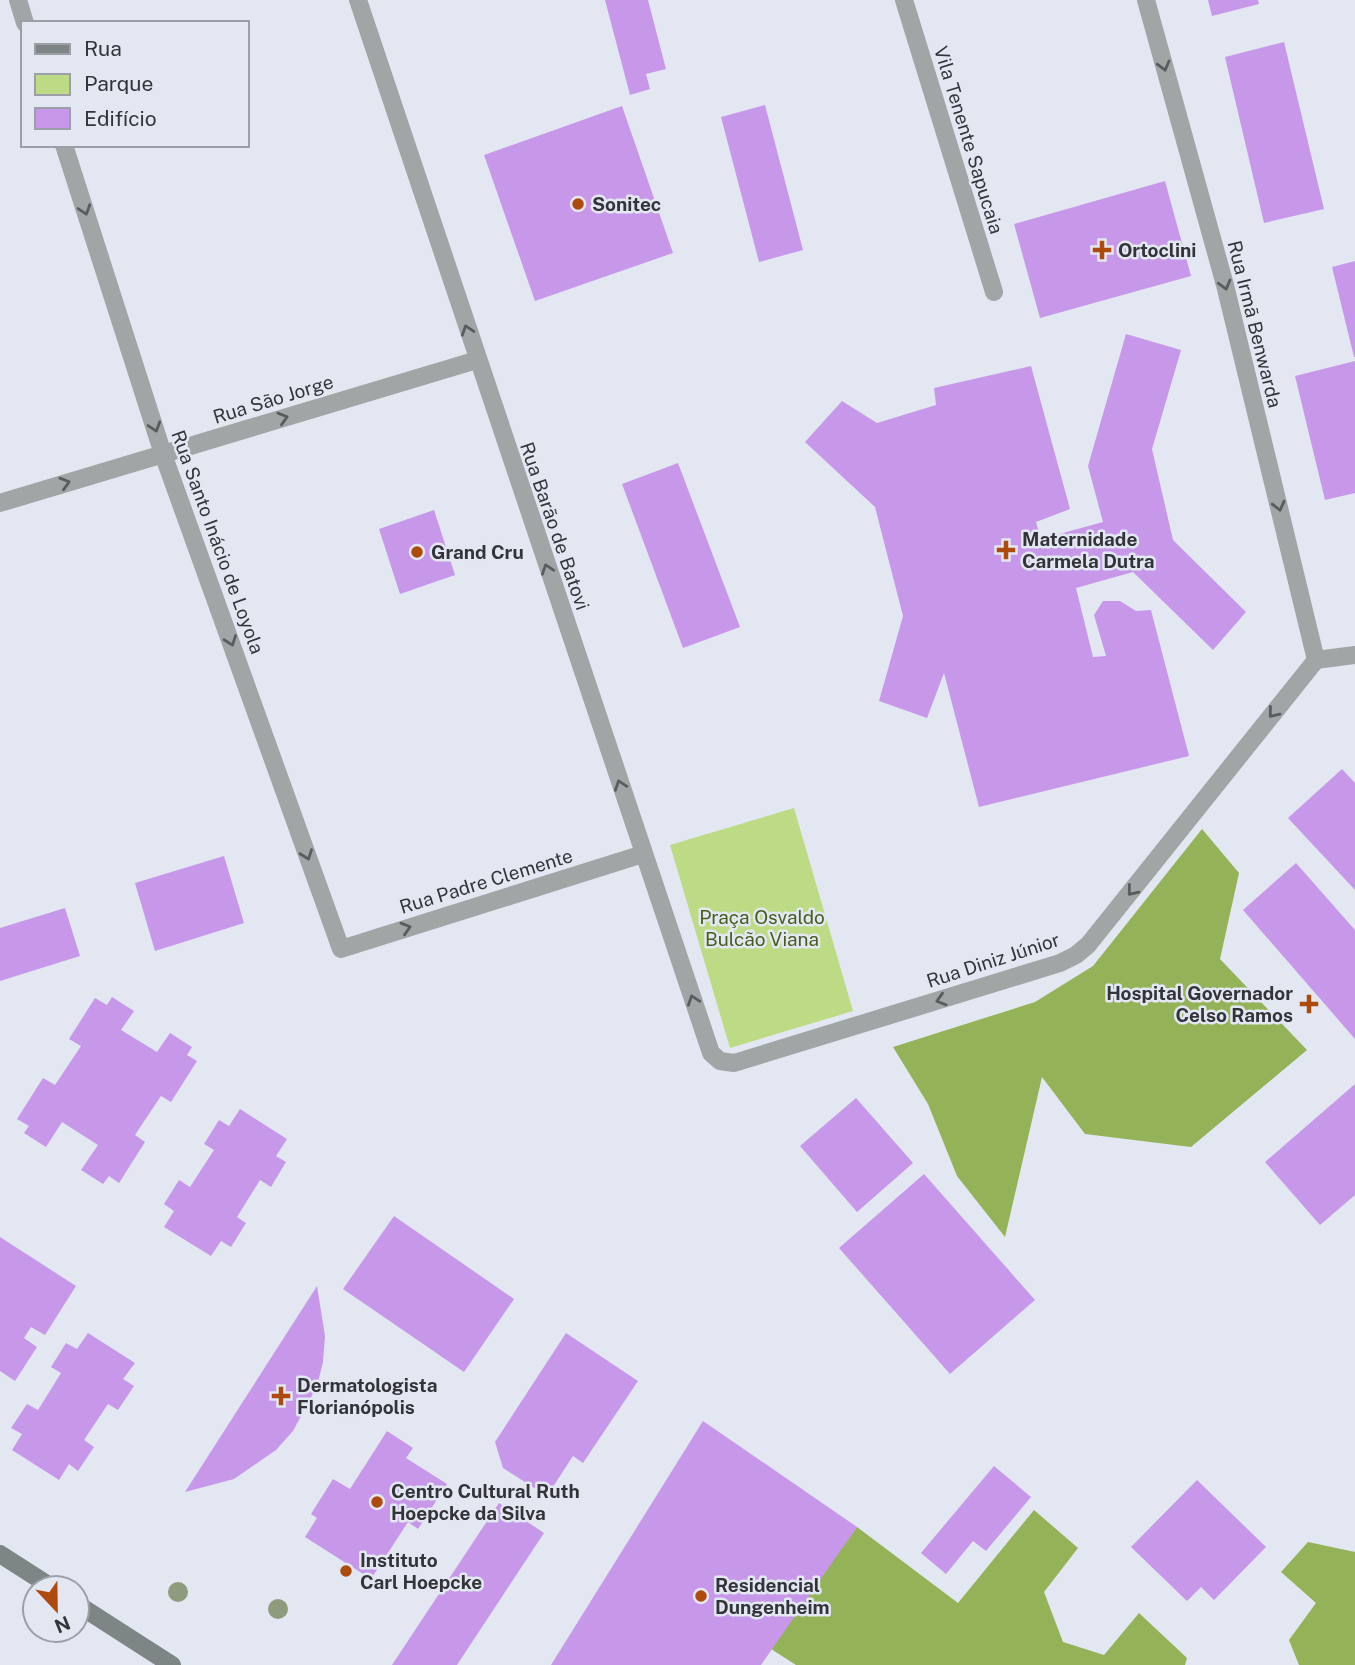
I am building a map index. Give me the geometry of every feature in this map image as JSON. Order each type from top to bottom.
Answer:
[{"type":"main road","points":[[0,1554],[31,1574]]},
{"type":"main road","points":[[91,1613],[172,1665]]},
{"type":"street","points":[[18,0],[24,21]]},
{"type":"street","name":"Rua Barão de Batovi","points":[[358,0],[643,854],[711,1053],[720,1061]]},
{"type":"street","name":"Vila Tenente Sapucaia","points":[[904,0],[994,292]]},
{"type":"street","name":"Rua Irmã Benwarda","points":[[1146,0],[1225,285],[1316,660]]},
{"type":"street","name":"Rua Santo Inácio de Loyola","points":[[65,147],[163,454],[341,949]]},
{"type":"street","name":"Rua São Jorge","points":[[0,503],[477,360]]},
{"type":"street","points":[[1316,660],[1355,655]]},
{"type":"street","name":"Rua Diniz Júnior","points":[[720,1061],[734,1063],[1076,955],[1136,886],[1316,660]]},
{"type":"street","name":"Rua Padre Clemente","points":[[341,949],[643,854]]},
{"type":"green space","name":"Praça Osvaldo Bulcão Viana","points":[[794,808],[853,1011],[730,1048],[670,845]]},
{"type":"green space","points":[[1202,829],[1239,873],[1220,959],[1307,1050],[1191,1147],[1085,1134],[1042,1077],[1005,1237],[957,1176],[928,1104],[893,1047],[1035,1002],[1093,966]]},
{"type":"green space","points":[[1034,1510],[1078,1548],[1044,1592],[1063,1642],[1104,1655],[1139,1613],[1187,1658],[1185,1665],[796,1665],[768,1647],[857,1527],[958,1603]]},
{"type":"green space","points":[[1308,1542],[1355,1552],[1355,1665],[1299,1665],[1289,1640],[1316,1603],[1281,1572]]},
{"type":"building","points":[[605,0],[648,0],[666,69],[646,74],[650,89],[630,95]]},
{"type":"building","points":[[1208,0],[1258,0],[1259,4],[1212,16]]},
{"type":"building","points":[[1284,42],[1324,209],[1264,223],[1225,57]]},
{"type":"building","points":[[765,105],[803,250],[759,262],[721,117]]},
{"type":"building","name":"Sonitec","points":[[622,106],[673,253],[535,301],[484,155]]},
{"type":"building","name":"Ortoclini","points":[[1165,181],[1191,276],[1040,318],[1014,224]]},
{"type":"building","points":[[1355,261],[1355,357],[1354,357],[1332,267]]},
{"type":"building","points":[[1126,334],[1181,350],[1152,449],[1173,540],[1246,612],[1213,650],[1133,572],[1076,588],[1093,657],[1106,656],[1094,615],[1103,601],[1120,601],[1136,611],[1151,610],[1189,756],[979,807],[944,673],[927,718],[879,701],[903,616],[875,507],[805,442],[842,401],[877,423],[936,405],[934,388],[1031,366],[1070,509],[1036,522],[1041,539],[1103,522],[1088,466]]},
{"type":"building","points":[[1355,361],[1355,493],[1325,500],[1295,376]]},
{"type":"building","points":[[678,463],[740,627],[683,648],[622,484]]},
{"type":"building","name":"Grand Cru","points":[[434,510],[455,575],[400,594],[379,529]]},
{"type":"building","points":[[1342,769],[1355,783],[1355,890],[1288,818]]},
{"type":"building","points":[[224,856],[244,923],[155,951],[135,883]]},
{"type":"building","points":[[1296,863],[1355,930],[1355,1039],[1243,910]]},
{"type":"building","points":[[65,908],[80,956],[0,981],[0,928]]},
{"type":"building","points":[[112,997],[134,1011],[121,1030],[157,1052],[170,1033],[192,1047],[187,1055],[197,1061],[171,1102],[161,1096],[135,1135],[145,1142],[119,1183],[109,1176],[103,1184],[81,1170],[98,1145],[62,1122],[46,1147],[24,1133],[29,1126],[17,1119],[43,1078],[55,1085],[81,1046],[69,1039],[95,998],[107,1005]]},
{"type":"building","points":[[1355,1084],[1355,1195],[1320,1225],[1265,1162]]},
{"type":"building","points":[[856,1098],[913,1163],[857,1212],[800,1146]]},
{"type":"building","points":[[240,1109],[287,1139],[276,1156],[286,1162],[271,1187],[260,1180],[237,1217],[246,1223],[231,1247],[221,1241],[211,1256],[164,1227],[174,1211],[164,1204],[179,1180],[190,1187],[214,1150],[204,1144],[219,1120],[229,1126]]},
{"type":"building","points":[[924,1174],[1035,1300],[950,1374],[839,1248]]},
{"type":"building","points":[[394,1216],[514,1299],[464,1372],[343,1289]]},
{"type":"building","points":[[0,1237],[76,1286],[45,1335],[31,1327],[24,1338],[37,1347],[15,1381],[0,1371]]},
{"type":"building","points":[[317,1286],[325,1336],[323,1362],[317,1386],[293,1431],[276,1450],[234,1479],[185,1492]]},
{"type":"building","points":[[88,1333],[135,1363],[123,1379],[134,1386],[118,1410],[108,1404],[84,1440],[94,1447],[78,1471],[69,1464],[59,1480],[12,1450],[22,1434],[11,1428],[27,1404],[38,1410],[61,1373],[51,1367],[66,1343],[77,1349]]},
{"type":"building","points":[[566,1333],[638,1381],[583,1463],[573,1456],[547,1496],[503,1468],[495,1442]]},
{"type":"building","name":"Residencial Dungenheim","points":[[703,1421],[857,1527],[761,1665],[551,1665]]},
{"type":"building","name":"Centro Cultural Ruth Hoepcke da Silva","points":[[387,1431],[413,1448],[406,1458],[447,1484],[418,1529],[408,1522],[371,1579],[305,1537],[317,1518],[311,1514],[333,1479],[350,1489]]},
{"type":"building","points":[[994,1466],[1031,1497],[986,1551],[973,1541],[946,1574],[921,1553]]},
{"type":"building","points":[[1197,1480],[1266,1547],[1214,1600],[1201,1587],[1187,1601],[1131,1547]]},
{"type":"building","points":[[499,1503],[544,1533],[457,1665],[392,1665]]},
{"type":"place","name":"Sonitec","points":[[578,204]]},
{"type":"place","name":"Ortoclini","points":[[1102,250]]},
{"type":"place","name":"Maternidade Carmela Dutra","points":[[1006,550]]},
{"type":"place","name":"Grand Cru","points":[[417,552]]},
{"type":"place","name":"Hospital Governador Celso Ramos","points":[[1309,1004]]},
{"type":"place","name":"Dermatologista Florianópolis","points":[[281,1396]]},
{"type":"place","name":"Centro Cultural Ruth Hoepcke da Silva","points":[[377,1502]]},
{"type":"place","name":"Instituto Carl Hoepcke","points":[[346,1571]]},
{"type":"place","name":"Residencial Dungenheim","points":[[701,1596]]}]
